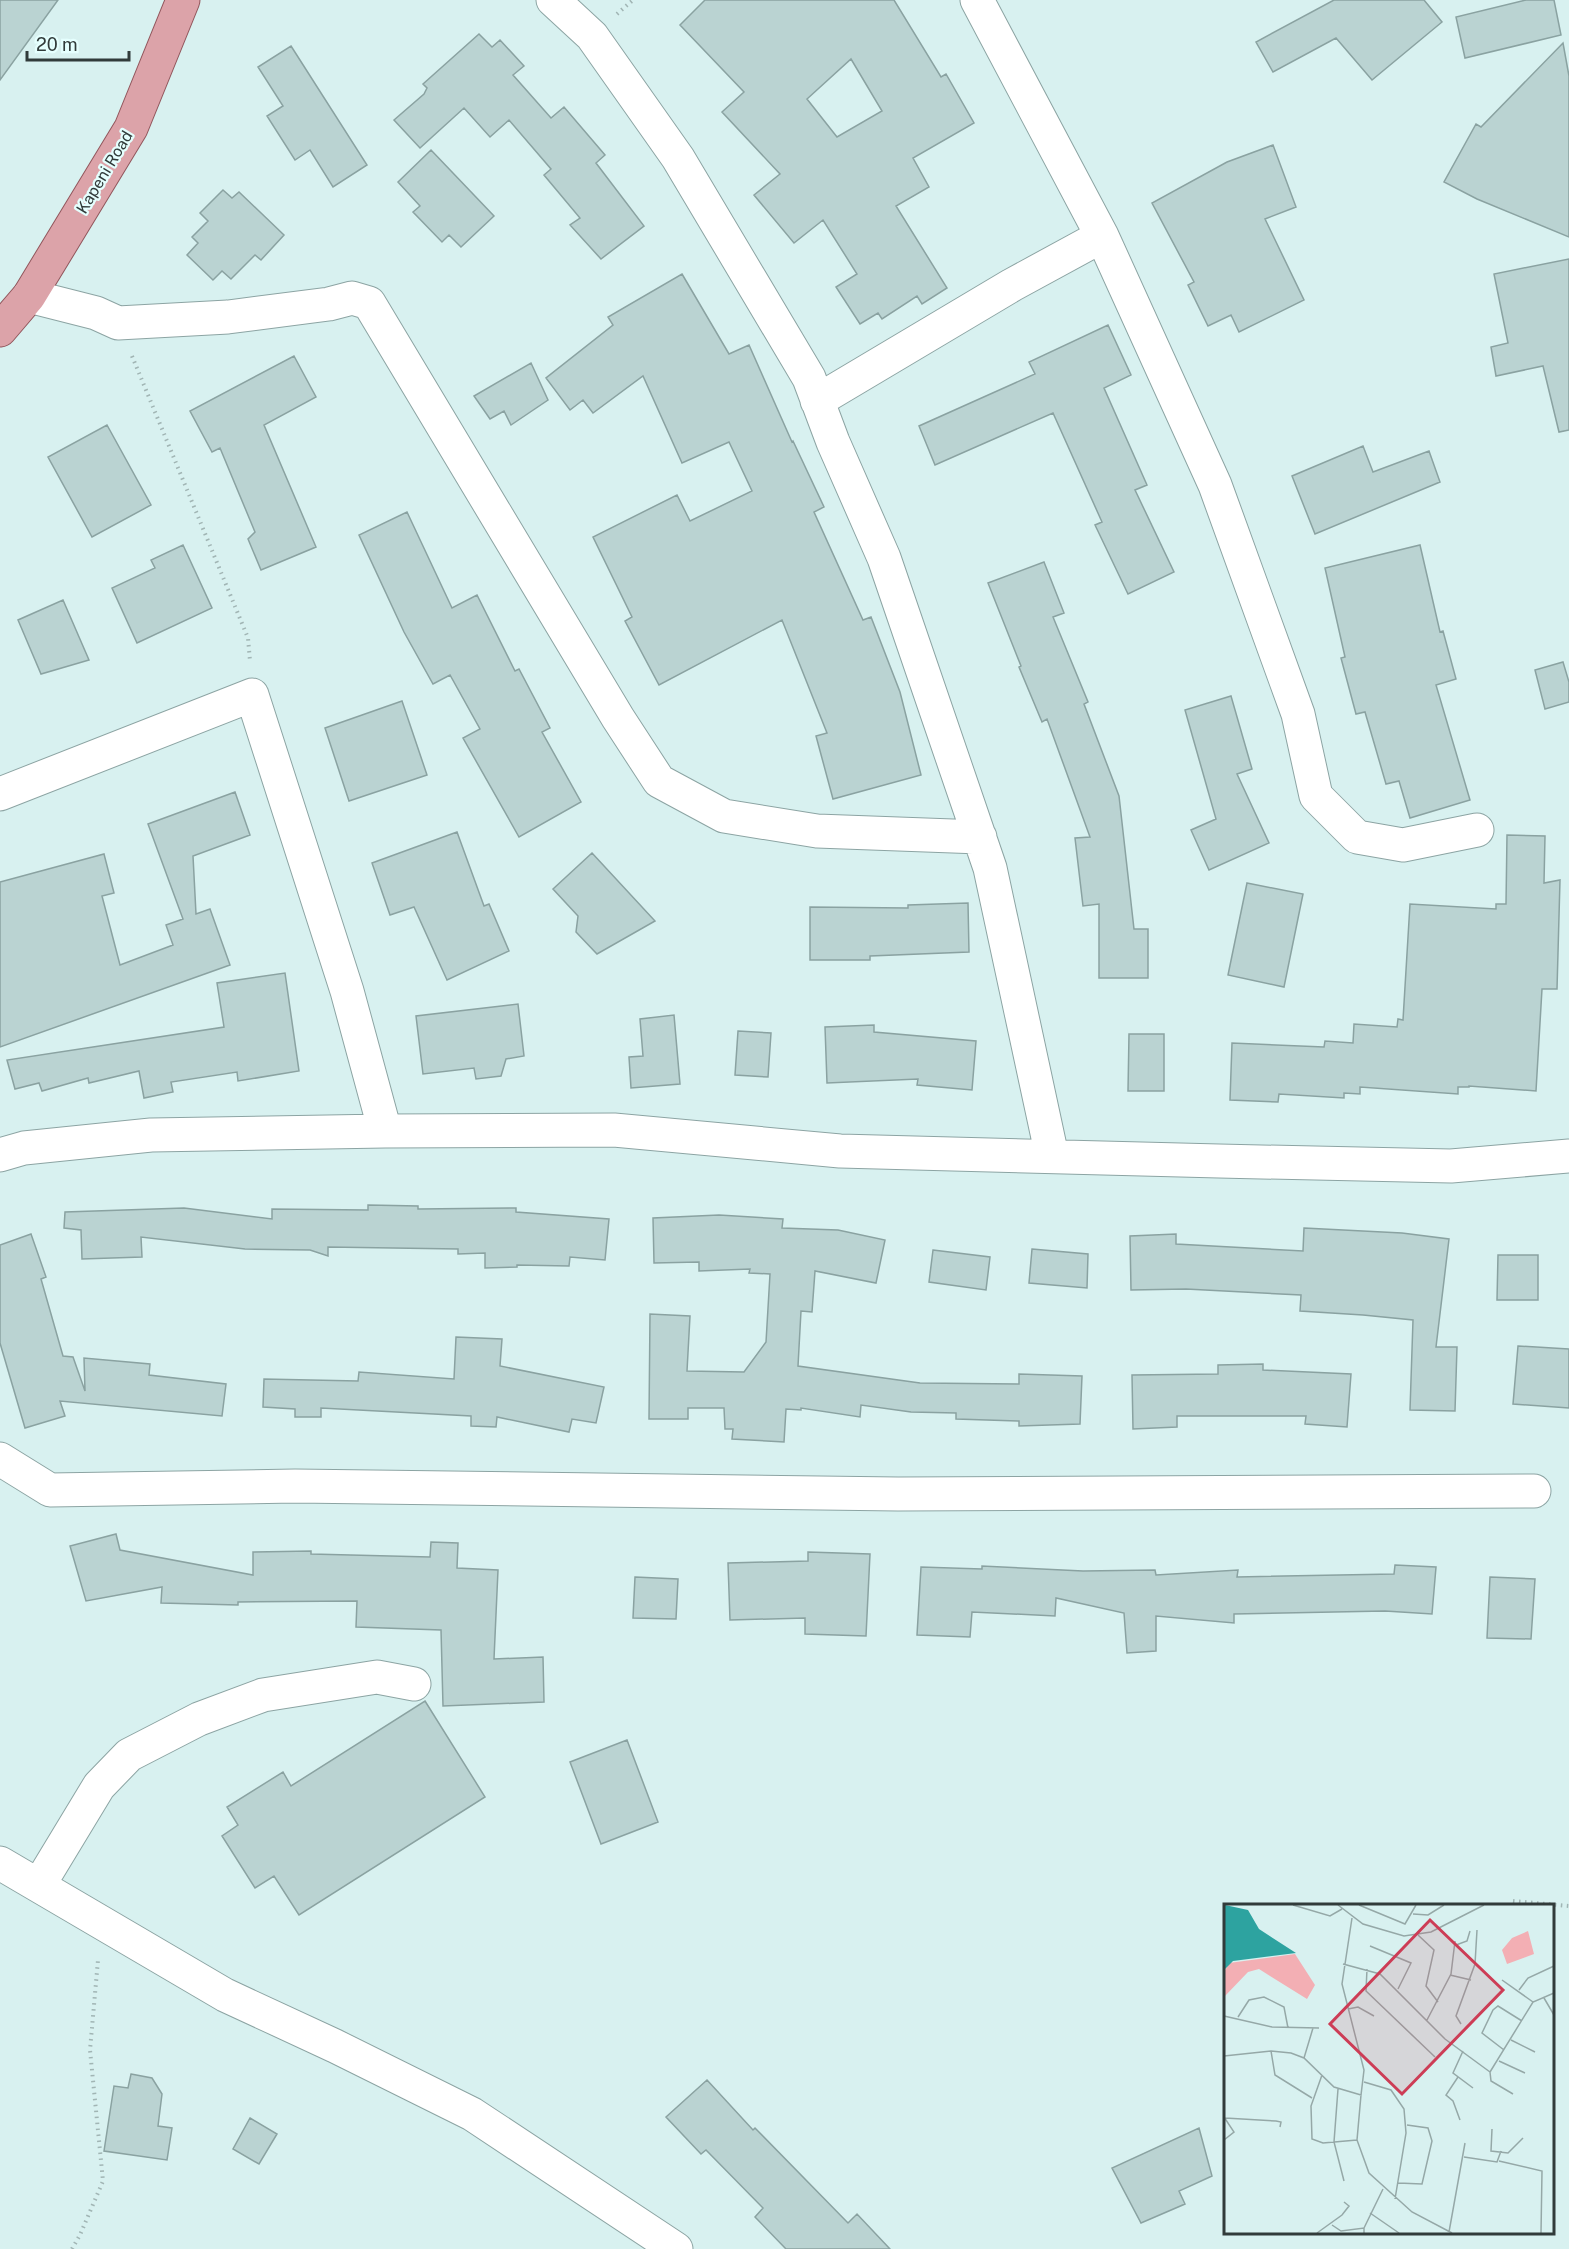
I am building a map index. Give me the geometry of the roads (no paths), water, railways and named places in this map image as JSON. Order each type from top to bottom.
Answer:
[{"type":"main road","name":"Kapeni Road","points":[[0,330],[29,296],[131,128],[183,0]]},
{"type":"street","points":[[554,0],[592,36],[678,159],[809,378],[833,442],[884,558],[990,868],[1052,1156]]},
{"type":"street","points":[[977,0],[1102,236],[1215,485],[1298,714],[1316,796],[1357,837],[1403,845],[1477,830]]},
{"type":"street","points":[[817,401],[1012,285],[1102,236]]},
{"type":"street","points":[[29,296],[96,313],[118,323],[228,317],[329,304],[352,298],[369,303],[618,718],[659,781],[724,816],[817,831],[980,837]]},
{"type":"street","points":[[0,794],[252,695],[347,991],[385,1131]]},
{"type":"street","points":[[0,1155],[24,1148],[151,1135],[614,1130],[840,1151],[1451,1166],[1569,1156]]},
{"type":"street","points":[[0,1460],[50,1490],[295,1486],[898,1494],[1534,1491]]},
{"type":"street","points":[[39,1885],[99,1786],[129,1755],[199,1719],[263,1695],[377,1677],[414,1684]]},
{"type":"street","points":[[0,1863],[225,1995],[472,2114],[676,2249]]}]
